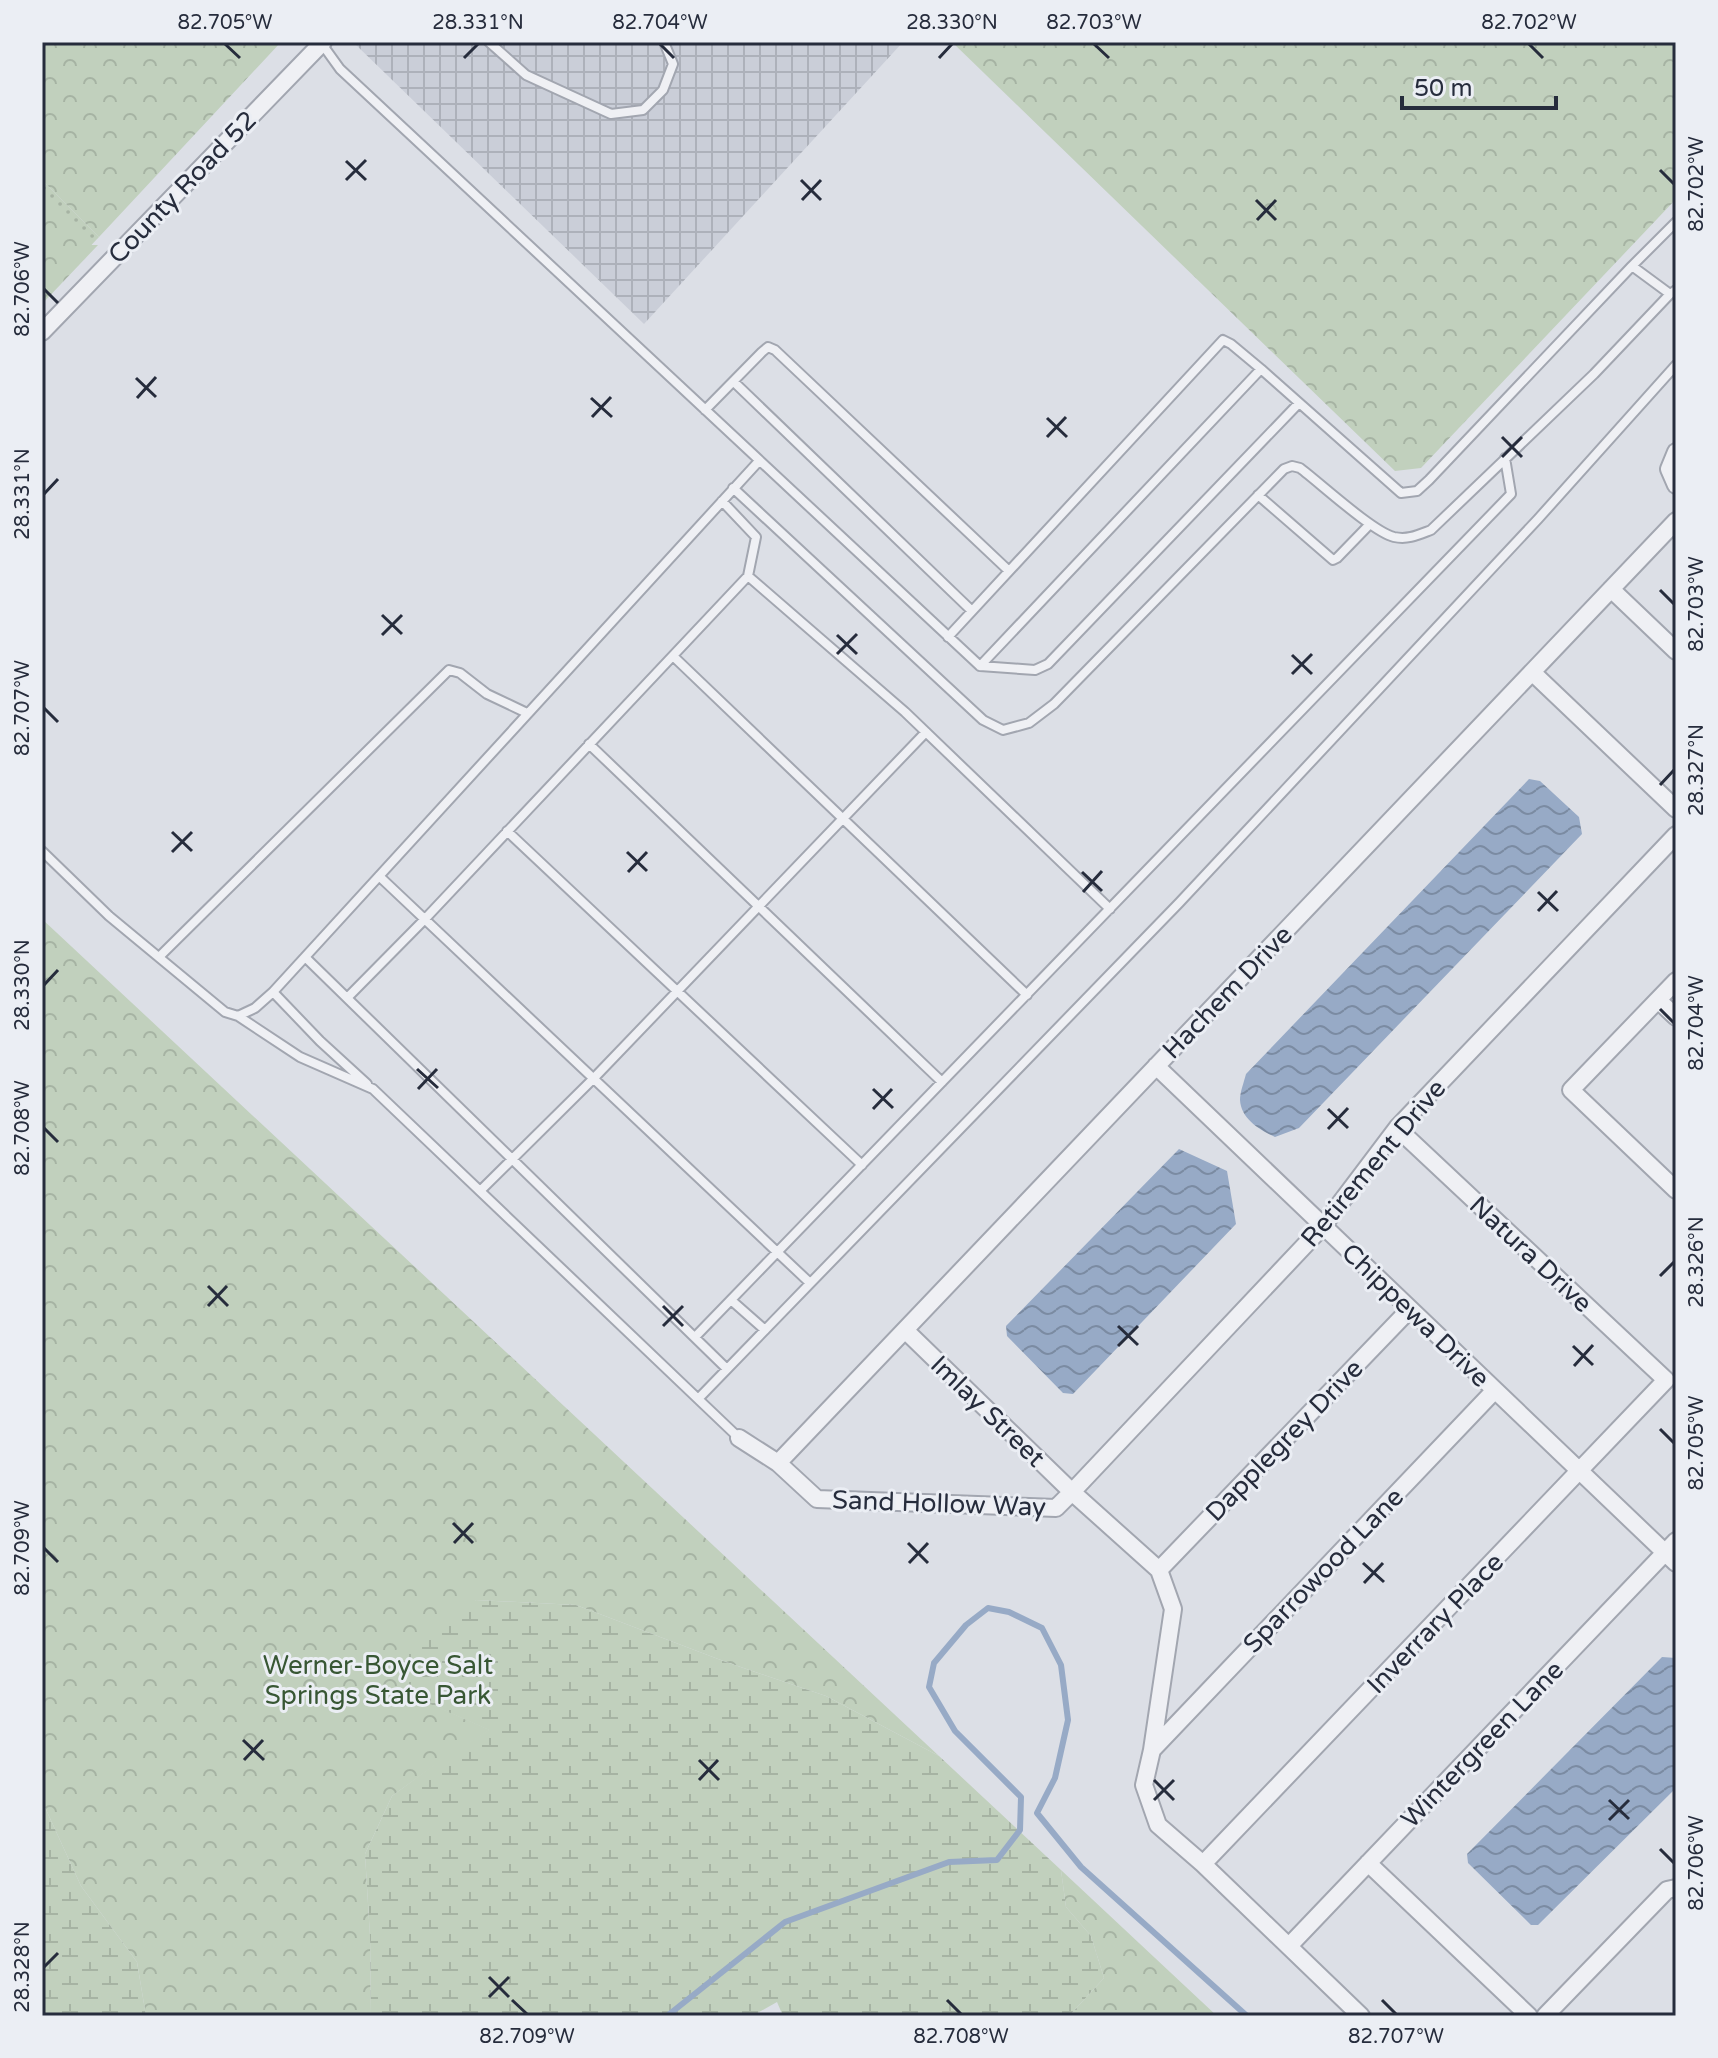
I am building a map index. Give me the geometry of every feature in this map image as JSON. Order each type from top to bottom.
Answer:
[{"type":"street","name":"County Road 52","points":[[42,332],[322,42]]},
{"type":"street","points":[[1676,452],[1669,469],[1676,485]]},
{"type":"street","name":"Hachem Drive","points":[[778,1463],[1676,521]]},
{"type":"street","points":[[1611,589],[1676,651]]},
{"type":"street","points":[[1532,672],[1676,809]]},
{"type":"street","name":"Retirement Drive","points":[[1072,1492],[1323,1226],[1397,1128],[1676,835]]},
{"type":"street","points":[[1676,981],[1571,1090],[1676,1190]]},
{"type":"street","points":[[1658,1000],[1676,1017]]},
{"type":"street","name":"Chippewa Drive","points":[[1156,1066],[1580,1472],[1672,1552]]},
{"type":"street","name":"Natura Drive","points":[[1397,1128],[1666,1380]]},
{"type":"street","name":"Dapplegrey Drive","points":[[1159,1570],[1410,1309]]},
{"type":"street","name":"Imlay Street","points":[[905,1330],[1072,1492]]},
{"type":"street","name":"Inverrary Place","points":[[1203,1864],[1666,1380]]},
{"type":"street","name":"Sparrowood Lane","points":[[1152,1750],[1495,1390]]},
{"type":"street","name":"Sand Hollow Way","points":[[739,1438],[778,1463],[817,1499],[1056,1508],[1072,1492],[1159,1570],[1173,1609],[1144,1785],[1158,1825],[1203,1864],[1361,2016]]},
{"type":"street","name":"Wintergreen Lane","points":[[1289,1946],[1672,1552]]},
{"type":"street","points":[[1368,1863],[1529,2016]]},
{"type":"street","points":[[1545,2016],[1667,1890],[1676,1888]]},
{"type":"lane","points":[[322,42],[340,69],[980,666],[1035,670],[1048,664],[1299,403]]},
{"type":"lane","points":[[489,42],[526,75],[611,114],[643,110],[663,90],[673,64],[664,42]]},
{"type":"lane","points":[[948,637],[1223,340],[1261,369],[1401,493],[1417,491],[1676,222]]},
{"type":"lane","points":[[733,488],[983,720],[1003,730],[1029,723],[1054,704],[1284,469],[1292,466],[1300,468],[1370,524],[1391,536],[1410,538],[1431,530],[1594,374],[1673,292],[1632,266]]},
{"type":"lane","points":[[705,410],[762,352],[768,347],[775,350],[1009,571]]},
{"type":"lane","points":[[698,1399],[1179,903],[1538,519],[1676,365]]},
{"type":"lane","points":[[980,666],[1261,369]]},
{"type":"lane","points":[[734,382],[972,611]]},
{"type":"lane","points":[[695,1337],[1511,494],[1505,458]]},
{"type":"lane","points":[[238,1016],[255,1008],[273,992],[759,461]]},
{"type":"lane","points":[[1258,495],[1333,560],[1370,524]]},
{"type":"lane","points":[[347,998],[748,576],[756,537],[722,501]]},
{"type":"lane","points":[[748,576],[926,732],[1110,909]]},
{"type":"lane","points":[[673,656],[1027,995]]},
{"type":"lane","points":[[159,957],[449,670],[460,673],[487,694],[527,713]]},
{"type":"lane","points":[[480,1191],[593,1079],[926,732]]},
{"type":"lane","points":[[589,744],[942,1082]]},
{"type":"lane","points":[[507,831],[862,1165]]},
{"type":"lane","points":[[42,851],[109,916],[225,1012],[238,1016],[300,1057],[373,1089]]},
{"type":"lane","points":[[379,876],[810,1283]]},
{"type":"lane","points":[[305,957],[727,1369]]},
{"type":"lane","points":[[273,992],[320,1041],[739,1438]]},
{"type":"lane","points":[[731,1300],[765,1330]]},
{"type":"shaded area","points":[[353,42],[903,42],[644,324]]},
{"type":"green space","points":[[42,42],[281,42],[99,237],[42,180]]},
{"type":"green space","points":[[952,42],[1676,42],[1676,199],[1421,468],[1395,471]]},
{"type":"green space","points":[[42,180],[99,237],[42,297]]},
{"type":"green space","points":[[42,196],[92,245],[98,245],[42,304]]},
{"type":"green space","name":"Werner-Boyce Salt Springs State Park","points":[[42,919],[939,1756],[826,1696],[576,1605],[476,1600],[415,1697],[490,1730],[392,1796],[365,1854],[371,2016],[146,2016],[137,1962],[81,1886],[43,1803]]},
{"type":"green space","points":[[476,1600],[576,1605],[826,1696],[939,1756],[1061,1870],[1066,1907],[1091,1936],[1104,1978],[1069,2016],[783,2016],[777,2002],[752,2016],[371,2016],[365,1854],[392,1796],[446,1756],[489,1730],[414,1697],[396,1650]]},
{"type":"green space","points":[[42,1729],[43,1803],[81,1886],[137,1962],[146,2016],[42,2016]]},
{"type":"green space","points":[[1061,1870],[1217,2016],[1069,2016],[1104,1978],[1091,1936],[1066,1907]]},
{"type":"water","points":[[1529,779],[1540,781],[1579,817],[1582,834],[1299,1128],[1275,1137],[1252,1123],[1244,1113],[1240,1100],[1246,1074]]},
{"type":"water","points":[[1179,1149],[1227,1171],[1236,1224],[1073,1394],[1063,1393],[1007,1336],[1006,1326]]},
{"type":"water","points":[[1662,1657],[1676,1658],[1676,1788],[1538,1925],[1531,1925],[1468,1863],[1467,1854]]},
{"type":"waterway","points":[[667,2016],[785,1922],[949,1862],[997,1860],[1020,1830],[1021,1797],[955,1731],[929,1687],[934,1663],[966,1625],[988,1608],[1009,1612],[1042,1628],[1061,1665],[1068,1720],[1055,1778],[1037,1813],[1081,1867],[1247,2016]]}]
